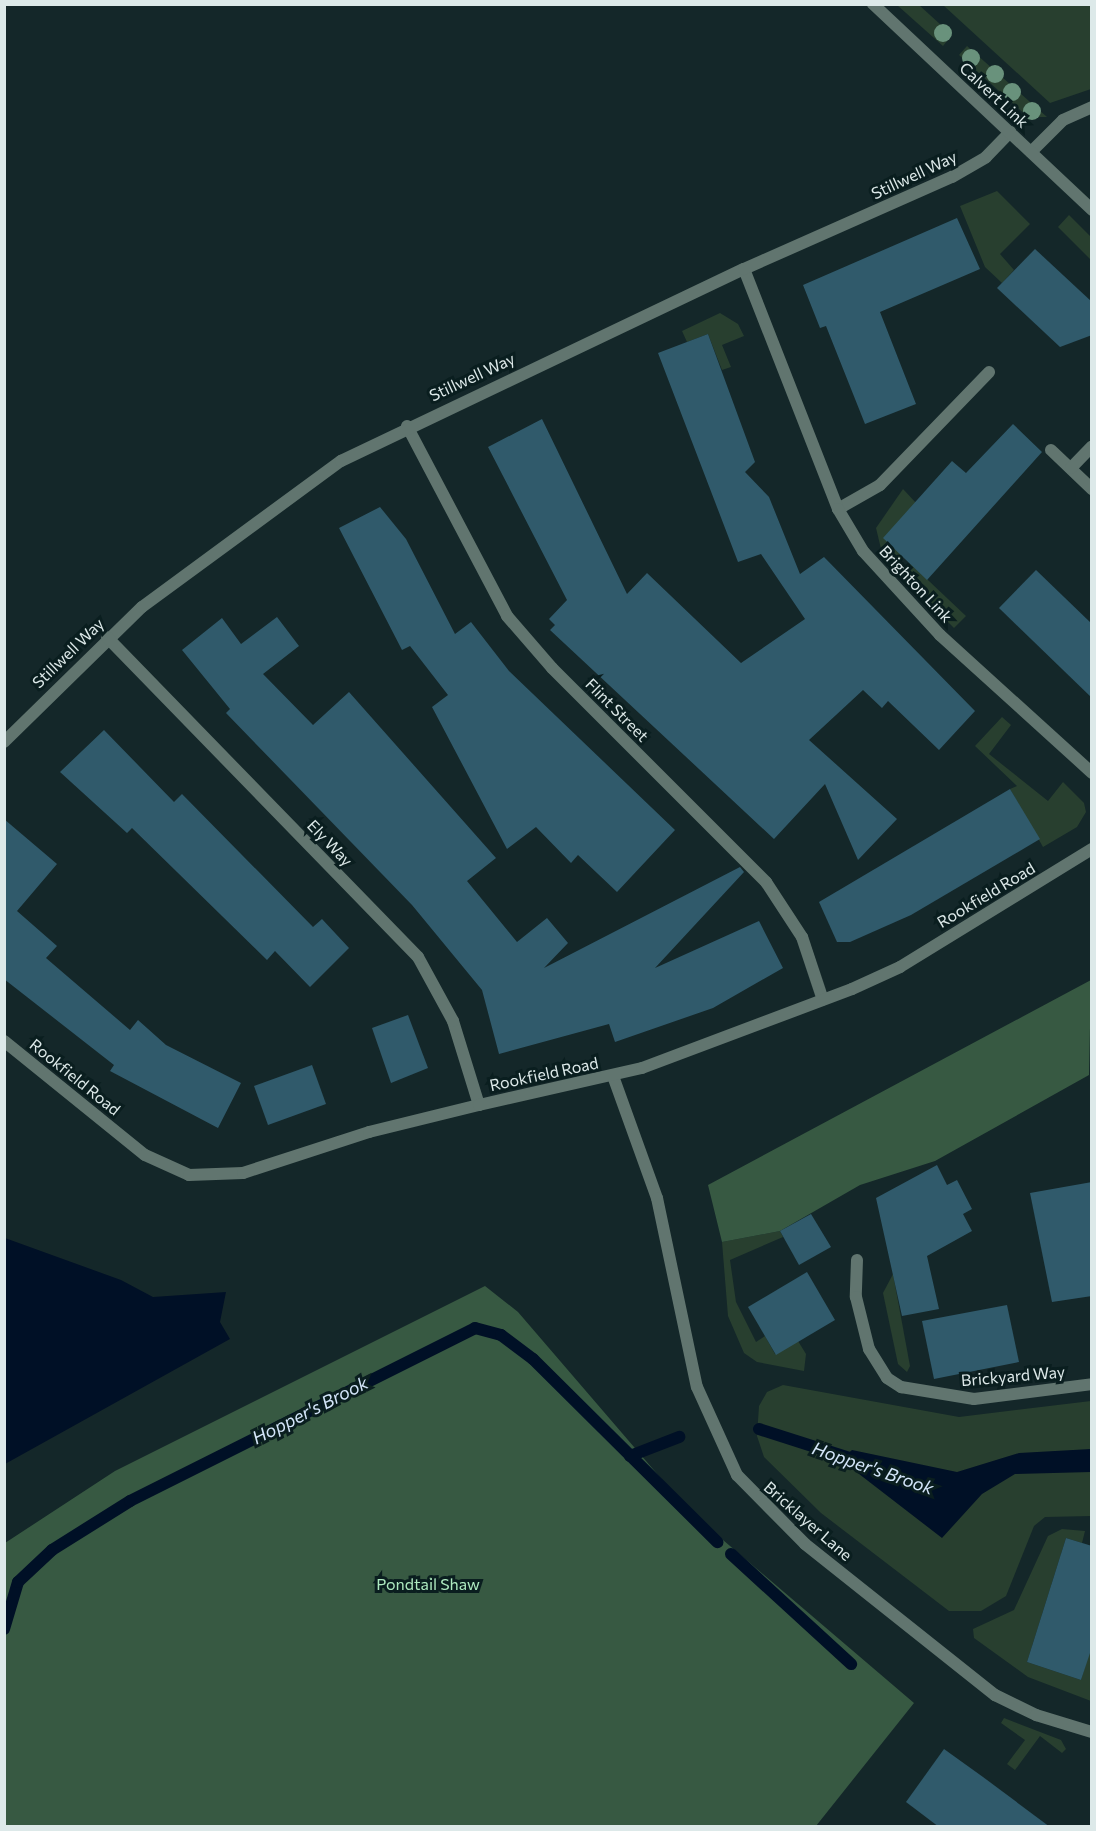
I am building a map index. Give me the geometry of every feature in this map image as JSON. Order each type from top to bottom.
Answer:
[{"type":"street","name":"Calvert Link","points":[[873,4],[1092,210]]},
{"type":"street","points":[[1031,152],[1063,120],[1092,107]]},
{"type":"street","name":"Stillwell Way","points":[[4,742],[107,637],[320,476],[406,426],[744,269],[958,174],[1010,132]]},
{"type":"street","name":"Brighton Link","points":[[744,269],[838,509],[896,591],[1092,773]]},
{"type":"street","points":[[838,509],[879,484],[989,372]]},
{"type":"street","name":"Flint Street","points":[[406,426],[507,616],[552,668],[766,882],[802,937],[823,1000]]},
{"type":"street","points":[[1071,468],[1092,446]]},
{"type":"street","points":[[1051,450],[1092,489]]},
{"type":"street","name":"Ely Way","points":[[107,637],[418,957],[453,1021],[479,1105]]},
{"type":"street","name":"Rookfield Road","points":[[4,1041],[145,1155],[189,1174],[253,1171],[369,1132],[613,1076],[698,1050],[900,967],[1092,849]]},
{"type":"street","name":"Bricklayer Lane","points":[[613,1076],[657,1198],[699,1394],[737,1475],[805,1544],[995,1695],[1036,1715],[1092,1732]]},
{"type":"street","name":"Brickyard Way","points":[[857,1260],[856,1297],[869,1349],[887,1378],[902,1387],[974,1399],[1092,1384]]},
{"type":"green space","points":[[897,5],[919,5],[952,35],[943,46]]},
{"type":"green space","points":[[943,5],[1091,5],[1091,89],[1050,103]]},
{"type":"green space","points":[[967,46],[1047,117],[1028,117],[959,55]]},
{"type":"green space","points":[[997,191],[1030,224],[1000,254],[1014,270],[1002,283],[985,267],[960,206]]},
{"type":"green space","points":[[1069,215],[1091,237],[1091,260],[1058,227]]},
{"type":"green space","points":[[720,313],[738,324],[744,336],[722,345],[731,367],[722,370],[708,334],[687,342],[682,331]]},
{"type":"green space","points":[[903,489],[917,504],[903,556],[895,567],[882,553],[876,528]]},
{"type":"green space","points":[[911,564],[966,616],[954,628],[901,575]]},
{"type":"green space","points":[[1002,717],[1011,725],[989,754],[1048,801],[1063,782],[1084,803],[1086,812],[1077,827],[1043,847],[1010,789],[1017,786],[975,746]]},
{"type":"green space","points":[[1091,980],[1089,1075],[935,1161],[860,1185],[780,1231],[722,1242],[708,1185]]},
{"type":"green space","points":[[780,1231],[783,1237],[730,1260],[736,1302],[756,1342],[765,1336],[775,1354],[798,1341],[806,1354],[804,1371],[757,1362],[744,1353],[728,1316],[722,1242]]},
{"type":"green space","points":[[893,1274],[910,1366],[907,1372],[898,1364],[883,1293]]},
{"type":"green space","name":"Pondtail Shaw","points":[[485,1286],[518,1312],[689,1511],[914,1703],[816,1826],[5,1826],[5,1543],[115,1471]]},
{"type":"green space","points":[[783,1385],[959,1417],[1091,1401],[1091,1516],[1045,1517],[1034,1526],[1006,1596],[981,1611],[949,1611],[821,1513],[764,1457],[757,1436],[759,1406],[767,1392]]},
{"type":"green space","points":[[1062,1529],[1085,1531],[1082,1543],[1066,1538],[1027,1662],[1081,1680],[1091,1647],[1091,1701],[1028,1677],[974,1638],[973,1629],[1014,1610],[1048,1536]]},
{"type":"green space","points":[[1004,1718],[1061,1740],[1066,1749],[1062,1753],[1040,1736],[1015,1770],[1007,1764],[1025,1740],[1001,1723]]},
{"type":"water","points":[[5,1238],[121,1280],[153,1297],[226,1292],[220,1322],[230,1339],[5,1464]]},
{"type":"water","points":[[1091,1449],[1091,1472],[1015,1474],[982,1494],[942,1538],[850,1467],[845,1456],[852,1450],[957,1472],[1019,1453]]},
{"type":"building","points":[[957,218],[980,269],[880,312],[916,404],[865,424],[826,326],[820,328],[803,285]]},
{"type":"building","points":[[1035,249],[1092,302],[1092,335],[1060,347],[997,288]]},
{"type":"building","points":[[708,334],[755,462],[745,472],[769,497],[800,574],[824,557],[975,711],[939,750],[888,701],[882,708],[863,690],[809,740],[897,819],[858,860],[825,784],[774,839],[550,630],[555,625],[549,619],[567,600],[488,447],[542,419],[627,594],[647,573],[741,663],[805,619],[761,554],[738,562],[658,353]]},
{"type":"building","points":[[1013,424],[1042,452],[927,580],[883,538],[952,461],[966,473]]},
{"type":"building","points":[[380,507],[406,539],[455,634],[471,622],[509,671],[675,830],[617,892],[578,855],[571,863],[536,827],[507,849],[432,707],[448,695],[410,646],[402,650],[339,528]]},
{"type":"building","points":[[1036,570],[1092,624],[1092,698],[999,608]]},
{"type":"building","points":[[277,617],[299,646],[263,674],[313,725],[349,692],[496,858],[467,881],[517,942],[547,918],[568,943],[544,968],[740,867],[744,872],[655,968],[759,921],[783,968],[713,1008],[615,1042],[609,1024],[499,1054],[482,990],[412,905],[226,713],[230,709],[182,650],[222,618],[241,644]]},
{"type":"building","points":[[104,730],[174,802],[182,794],[313,927],[322,919],[349,948],[310,987],[275,951],[267,960],[132,828],[127,833],[60,772]]},
{"type":"building","points":[[1010,789],[1040,839],[911,915],[850,942],[837,942],[819,902]]},
{"type":"building","points":[[4,819],[57,864],[17,911],[57,946],[46,958],[130,1030],[138,1020],[166,1045],[241,1083],[218,1128],[110,1071],[114,1065],[4,979]]},
{"type":"building","points":[[408,1015],[428,1068],[391,1083],[372,1028]]},
{"type":"building","points":[[312,1065],[326,1104],[268,1125],[254,1086]]},
{"type":"building","points":[[937,1165],[947,1185],[957,1180],[972,1209],[963,1214],[972,1231],[927,1256],[939,1309],[902,1316],[876,1198]]},
{"type":"building","points":[[1092,1182],[1092,1296],[1052,1302],[1030,1193]]},
{"type":"building","points":[[811,1214],[831,1247],[799,1265],[780,1231]]},
{"type":"building","points":[[807,1272],[835,1320],[776,1355],[748,1307]]},
{"type":"building","points":[[1007,1305],[1019,1362],[934,1379],[922,1321]]},
{"type":"building","points":[[1066,1538],[1092,1546],[1092,1647],[1081,1680],[1027,1662]]},
{"type":"building","points":[[944,1749],[1050,1827],[939,1827],[906,1802]]},
{"type":"waterway","name":"Hopper's Brook","points":[[4,1629],[18,1582],[52,1550],[130,1501],[475,1328],[501,1335],[533,1359],[717,1542]]},
{"type":"waterway","name":"Hopper's Brook","points":[[759,1429],[859,1461]]},
{"type":"waterway","name":"Hopper's Brook","points":[[630,1456],[679,1437]]},
{"type":"waterway","name":"Hopper's Brook","points":[[731,1554],[851,1664]]}]
